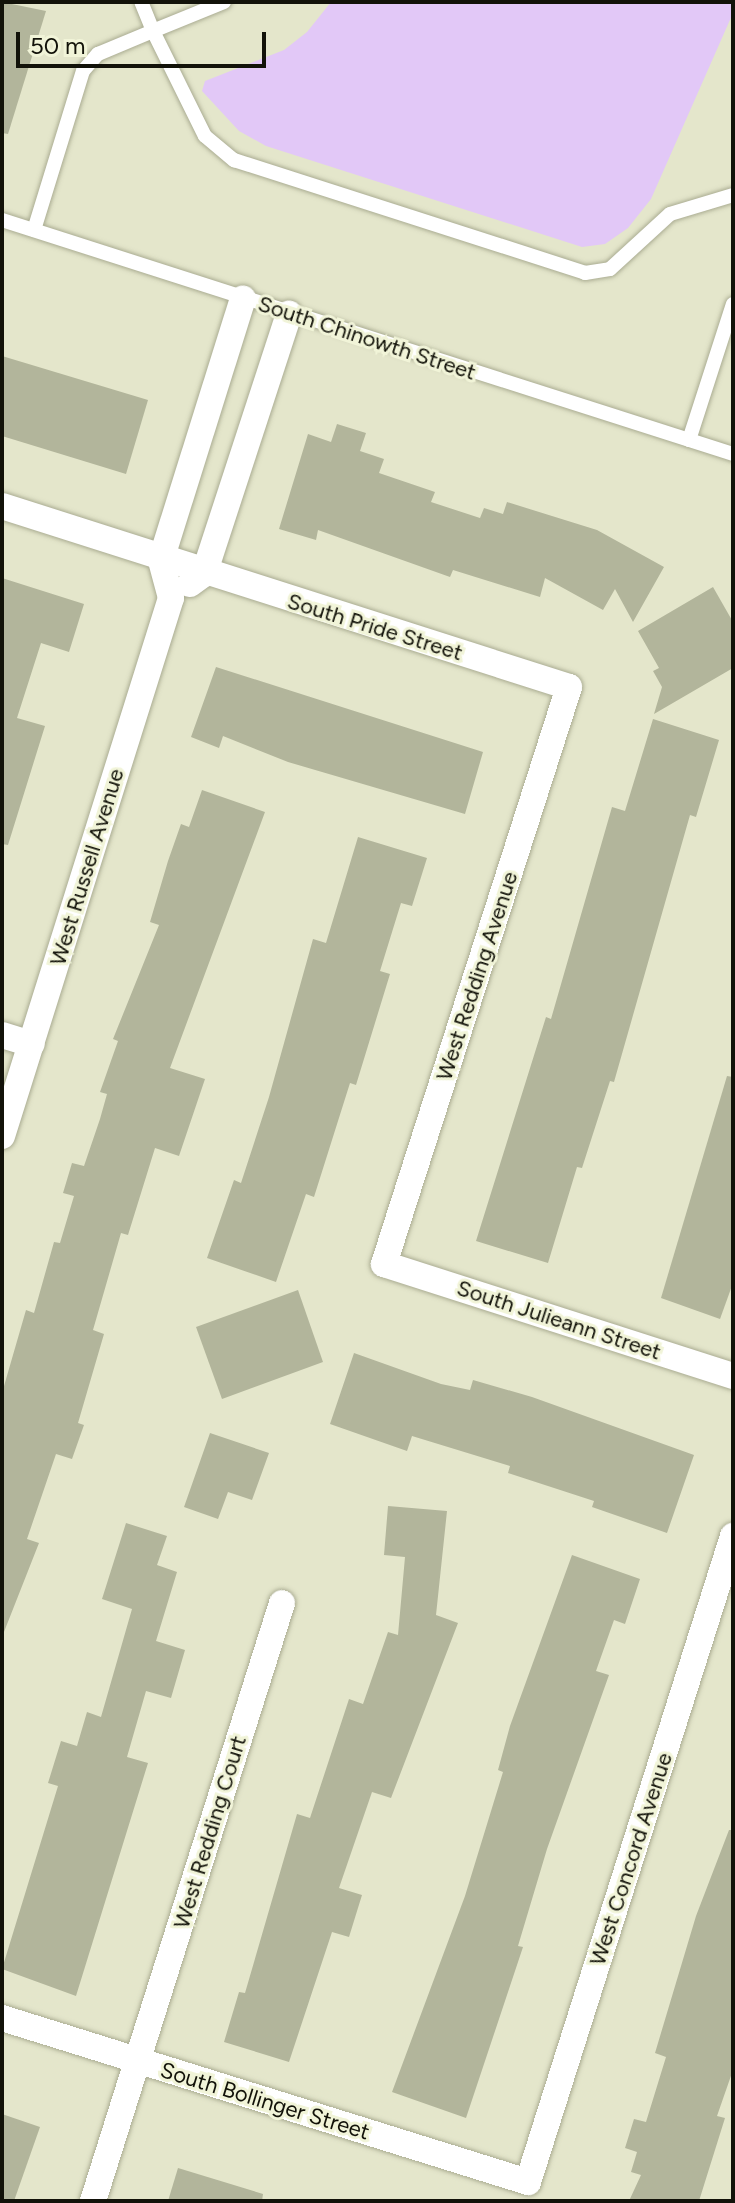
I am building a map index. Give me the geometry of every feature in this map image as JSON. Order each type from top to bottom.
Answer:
[{"type":"street","points":[[171,598],[182,566],[243,299]]},
{"type":"street","points":[[171,598],[289,314]]},
{"type":"street","name":"South Pride Street","points":[[2,506],[182,566],[569,687]]},
{"type":"street","name":"West Russell Avenue","points":[[2,1136],[171,598]]},
{"type":"street","name":"West Redding Avenue","points":[[384,1264],[569,687]]},
{"type":"street","points":[[2,1035],[32,1044]]},
{"type":"street","name":"South Julieann Street","points":[[384,1264],[733,1376]]},
{"type":"street","name":"West Concord Avenue","points":[[528,2182],[733,1536]]},
{"type":"street","name":"West Redding Court","points":[[138,2062],[282,1603]]},
{"type":"street","name":"South Bollinger Street","points":[[2,2018],[528,2182]]},
{"type":"street","points":[[93,2201],[138,2062]]},
{"type":"lane","points":[[141,2],[205,136],[234,160],[585,273],[610,269],[670,214],[733,195]]},
{"type":"lane","points":[[34,230],[83,71],[98,54],[224,2]]},
{"type":"lane","name":"South Chinowth Street","points":[[2,220],[733,454]]},
{"type":"lane","points":[[689,440],[733,304]]},
{"type":"shaded area","points":[[331,2],[733,2],[733,13],[651,199],[628,228],[605,244],[582,247],[266,146],[239,131],[202,91],[205,81],[284,50],[307,32]]},
{"type":"building","points":[[2,2],[46,11],[8,134],[2,133]]},
{"type":"building","points":[[2,356],[148,400],[126,474],[2,436]]},
{"type":"building","points":[[337,424],[366,433],[360,451],[384,459],[379,473],[435,492],[431,502],[480,518],[484,508],[503,514],[507,502],[597,530],[664,567],[633,622],[615,589],[603,610],[545,578],[540,597],[453,570],[450,577],[318,530],[316,540],[279,529],[308,434],[331,442]]},
{"type":"building","points":[[2,578],[84,604],[69,652],[41,643],[17,718],[45,726],[8,845],[2,844]]},
{"type":"building","points":[[713,587],[733,622],[733,668],[654,714],[662,687],[653,671],[659,668],[638,631]]},
{"type":"building","points":[[216,667],[483,752],[465,814],[288,762],[223,736],[219,748],[191,737]]},
{"type":"building","points":[[653,719],[719,740],[696,817],[690,815],[614,1082],[610,1081],[582,1168],[577,1167],[548,1263],[476,1241],[546,1017],[551,1019],[612,807],[625,811]]},
{"type":"building","points":[[202,790],[265,812],[170,1068],[205,1079],[179,1156],[155,1148],[128,1235],[121,1233],[93,1330],[104,1334],[78,1423],[84,1425],[72,1459],[56,1454],[27,1539],[39,1543],[2,1637],[2,1393],[26,1310],[34,1313],[54,1242],[60,1243],[74,1196],[63,1193],[72,1163],[84,1166],[100,1119],[107,1094],[100,1092],[118,1041],[113,1039],[159,925],[150,922],[168,861],[181,824],[189,827]]},
{"type":"building","points":[[358,837],[427,858],[412,906],[401,903],[380,971],[390,974],[356,1085],[350,1083],[314,1197],[306,1194],[276,1282],[207,1258],[234,1180],[241,1183],[269,1097],[313,939],[326,943]]},
{"type":"building","points":[[727,1076],[733,1077],[733,1283],[720,1319],[661,1298]]},
{"type":"building","points":[[298,1290],[323,1362],[222,1399],[196,1327]]},
{"type":"building","points":[[354,1353],[441,1384],[470,1390],[473,1380],[532,1397],[694,1455],[667,1533],[592,1507],[594,1501],[508,1473],[510,1466],[412,1436],[407,1451],[330,1424]]},
{"type":"building","points":[[210,1433],[269,1453],[252,1500],[228,1492],[218,1519],[184,1507]]},
{"type":"building","points":[[388,1506],[447,1511],[436,1615],[458,1623],[391,1798],[372,1792],[339,1888],[362,1895],[349,1937],[332,1932],[289,2062],[224,2042],[239,1992],[245,1993],[297,1814],[310,1818],[349,1699],[363,1704],[388,1632],[398,1635],[405,1557],[384,1555]]},
{"type":"building","points":[[126,1523],[167,1536],[157,1565],[177,1572],[156,1641],[185,1650],[171,1698],[146,1691],[127,1757],[148,1763],[76,1996],[2,1969],[58,1786],[48,1783],[61,1741],[77,1746],[87,1712],[101,1717],[132,1609],[102,1599]]},
{"type":"building","points":[[572,1555],[640,1579],[625,1624],[614,1620],[596,1671],[609,1675],[547,1849],[518,1946],[523,1947],[466,2118],[392,2092],[465,1896],[503,1772],[498,1770],[510,1726]]},
{"type":"building","points":[[729,1830],[733,1830],[733,2070],[717,2116],[725,2118],[699,2201],[629,2201],[641,2175],[631,2172],[637,2152],[625,2148],[634,2119],[646,2122],[666,2057],[655,2053],[696,1916]]},
{"type":"building","points":[[2,2114],[40,2127],[14,2201],[2,2201]]},
{"type":"building","points":[[178,2168],[263,2194],[262,2201],[168,2201]]}]
